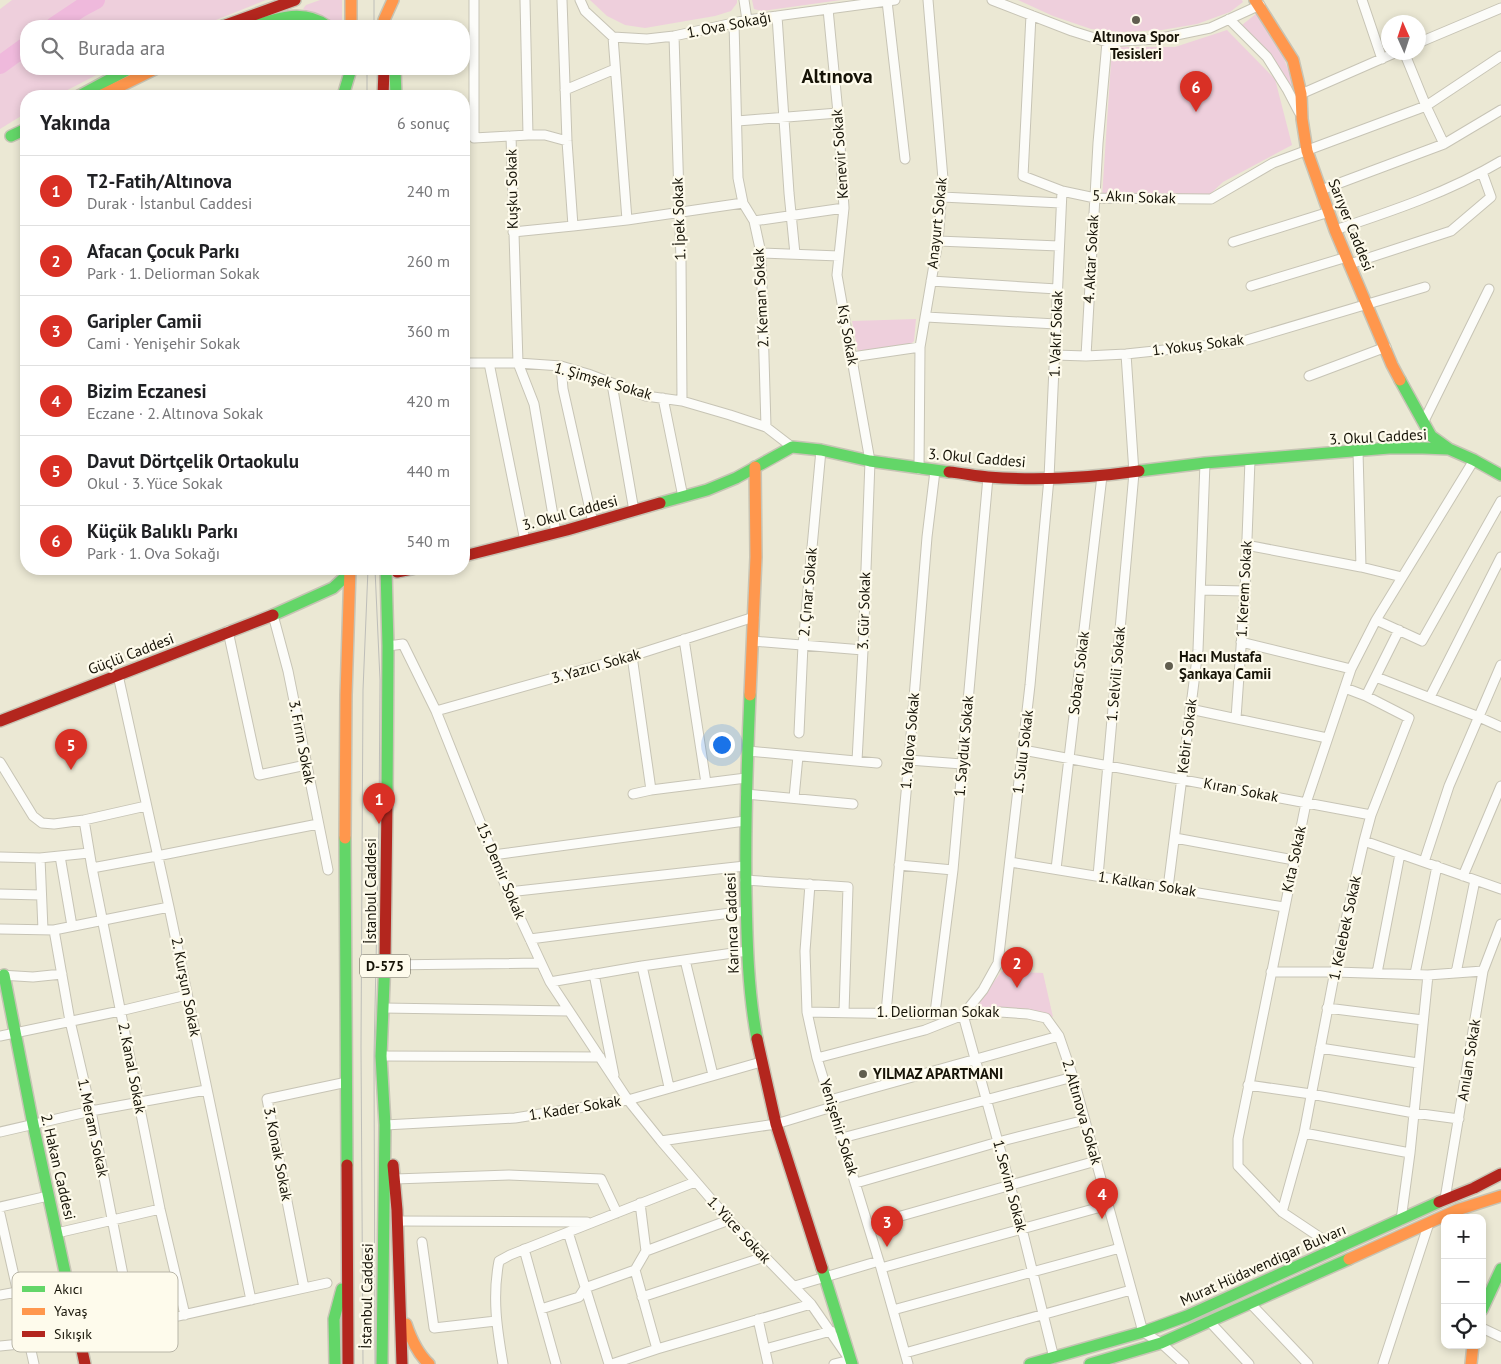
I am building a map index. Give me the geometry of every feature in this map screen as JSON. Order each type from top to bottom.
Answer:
[{"type":"main road","points":[[240,20],[295,0]]},
{"type":"main road","points":[[384,0],[385,20]]},
{"type":"main road","points":[[386,20],[393,0]]},
{"type":"main road","points":[[351,2],[351,20]]},
{"type":"main road","name":"Sarıyer Caddesi","points":[[1258,3],[1293,60],[1301,94],[1302,119],[1307,151],[1335,230],[1368,304],[1392,365],[1423,423],[1432,436],[1449,449]]},
{"type":"main road","points":[[277,20],[294,17],[312,17],[317,20]]},
{"type":"main road","points":[[90,90],[118,75]]},
{"type":"main road","points":[[112,90],[143,75]]},
{"type":"main road","points":[[345,90],[349,75]]},
{"type":"main road","points":[[351,75],[351,90]]},
{"type":"main road","points":[[383,90],[384,75]]},
{"type":"main road","points":[[395,75],[396,90]]},
{"type":"main road","points":[[0,144],[20,131]]},
{"type":"main road","name":"3. Okul Caddesi","points":[[470,555],[593,523],[707,490],[736,478],[792,447],[821,450],[919,469],[988,477],[1049,478],[1102,476],[1205,463],[1389,448],[1449,449],[1500,471]]},
{"type":"main road","name":"Karınca Caddesi","points":[[756,467],[756,557],[745,821],[747,952],[751,1008],[761,1062],[776,1124],[851,1362]]},
{"type":"main road","points":[[322,599],[336,575]]},
{"type":"main road","name":"Güçlü Caddesi","points":[[0,721],[228,632],[322,599],[346,575]]},
{"type":"main road","name":"İstanbul Caddesi","points":[[348,1364],[345,838],[349,575]]},
{"type":"main road","name":"İstanbul Caddesi","points":[[382,1364],[384,1125],[381,1056],[385,965],[388,646],[392,575]]},
{"type":"main road","points":[[337,603],[346,613],[348,620]]},
{"type":"main road","name":"2. Hakan Caddesi","points":[[2,975],[65,1272]]},
{"type":"main road","points":[[384,1125],[396,1179],[402,1364]]},
{"type":"main road","name":"Murat Hüdavendigar Bulvarı","points":[[1030,1364],[1143,1332],[1187,1316],[1445,1199],[1474,1188],[1501,1174]]},
{"type":"main road","name":"Murat Hüdavendigar Bulvarı","points":[[1090,1364],[1161,1342],[1457,1210],[1501,1196]]},
{"type":"main road","points":[[325,1357],[348,1264]]},
{"type":"main road","points":[[1485,1304],[1501,1269]]},
{"type":"main road","points":[[401,1303],[414,1345],[429,1364]]},
{"type":"main road","points":[[334,1319],[334,1364]]},
{"type":"main road","points":[[1471,1364],[1473,1349]]},
{"type":"street","points":[[474,0],[474,138],[511,136]]},
{"type":"street","name":"Kuşku Sokak","points":[[525,0],[528,135],[511,136],[518,363],[534,404],[556,533]]},
{"type":"street","points":[[562,0],[573,226]]},
{"type":"street","points":[[580,0],[585,11],[613,37],[627,220]]},
{"type":"street","points":[[744,0],[746,20]]},
{"type":"street","name":"Anayurt Sokak","points":[[919,469],[920,347],[938,241],[943,179],[928,0]]},
{"type":"street","points":[[992,0],[1072,31],[1107,42],[1157,39],[1210,28],[1258,3]]},
{"type":"street","points":[[1362,0],[1381,56]]},
{"type":"street","points":[[891,1],[905,159]]},
{"type":"street","name":"1. Ova Sokağı","points":[[613,37],[647,40],[746,20],[891,1]]},
{"type":"street","points":[[1426,40],[1501,8]]},
{"type":"street","name":"Kenevir Sokak","points":[[754,221],[844,208],[838,113],[828,9]]},
{"type":"street","name":"5. Akın Sokak","points":[[1031,15],[1023,176],[1062,191],[1095,198],[1211,200],[1272,163],[1426,106],[1501,56]]},
{"type":"street","points":[[777,16],[785,117],[788,193],[795,254]]},
{"type":"street","points":[[1229,19],[1267,57],[1287,89],[1302,119]]},
{"type":"street","name":"2. Keman Sokak","points":[[734,23],[738,178],[743,203],[754,221],[761,253],[766,427]]},
{"type":"street","name":"1. İpek Sokak","points":[[674,36],[681,260],[682,401]]},
{"type":"street","name":"4. Aktar Sokak","points":[[1086,356],[1098,143],[1107,42]]},
{"type":"street","points":[[1301,94],[1381,59]]},
{"type":"street","points":[[1407,60],[1444,144]]},
{"type":"street","points":[[565,90],[615,69]]},
{"type":"street","points":[[1321,190],[1444,144],[1501,110]]},
{"type":"street","points":[[737,121],[838,113]]},
{"type":"street","points":[[528,135],[546,135],[568,141]]},
{"type":"street","points":[[1335,230],[1411,204],[1482,172],[1501,161]]},
{"type":"street","points":[[1251,286],[1349,261],[1451,231],[1491,197],[1482,172]]},
{"type":"street","name":"1. Vakıf Sokak","points":[[1049,478],[1062,191]]},
{"type":"street","points":[[942,197],[1061,203]]},
{"type":"street","points":[[513,232],[627,220],[743,203]]},
{"type":"street","name":"Kış Sokak","points":[[844,208],[837,275],[870,461]]},
{"type":"street","points":[[1233,242],[1329,212]]},
{"type":"street","points":[[938,241],[1059,246]]},
{"type":"street","points":[[761,253],[839,256]]},
{"type":"street","points":[[932,281],[1058,289]]},
{"type":"street","name":"1. Yokuş Sokak","points":[[1055,355],[1126,354],[1240,342],[1426,287]]},
{"type":"street","points":[[1423,423],[1489,289]]},
{"type":"street","points":[[926,318],[1056,324]]},
{"type":"street","points":[[852,357],[920,347]]},
{"type":"street","points":[[1308,376],[1386,347]]},
{"type":"street","name":"1. Selvili Sokak","points":[[1098,876],[1134,472],[1126,354]]},
{"type":"street","name":"1. Şimşek Sokak","points":[[470,363],[518,363],[562,366],[646,396],[682,401],[766,427],[792,447]]},
{"type":"street","points":[[490,363],[525,541]]},
{"type":"street","points":[[562,366],[563,389],[593,523]]},
{"type":"street","points":[[612,384],[634,511]]},
{"type":"street","points":[[663,398],[683,497]]},
{"type":"street","name":"2. Çınar Sokak","points":[[799,733],[803,645],[821,450]]},
{"type":"street","points":[[1358,451],[1361,567]]},
{"type":"street","name":"1. Kerem Sokak","points":[[1236,718],[1245,591],[1250,460]]},
{"type":"street","name":"Kıta Sokak","points":[[1336,1248],[1282,1212],[1238,1166],[1238,1139],[1306,802],[1327,738],[1351,669],[1376,620],[1474,460]]},
{"type":"street","name":"3. Gür Sokak","points":[[857,761],[870,461]]},
{"type":"street","name":"Kebir Sokak","points":[[1168,888],[1198,650],[1205,463]]},
{"type":"street","name":"1. Yalova Sokak","points":[[886,1013],[927,537],[935,470]]},
{"type":"street","name":"Sobacı Sokak","points":[[1056,870],[1102,476]]},
{"type":"street","name":"1. Sayduk Sokak","points":[[935,1013],[953,870],[988,477]]},
{"type":"street","name":"1. Sulu Sokak","points":[[963,1015],[983,990],[998,963],[1030,685],[1049,478]]},
{"type":"street","points":[[1376,620],[1422,641],[1501,501]]},
{"type":"street","points":[[1246,545],[1361,567],[1402,577]]},
{"type":"street","points":[[1430,697],[1501,557]]},
{"type":"street","points":[[1200,590],[1245,591]]},
{"type":"street","name":"3. Fırın Sokak","points":[[273,615],[288,671],[328,870]]},
{"type":"street","name":"3. Yazıcı Sokak","points":[[436,711],[632,656],[754,617]]},
{"type":"street","points":[[1366,696],[1399,630]]},
{"type":"street","points":[[228,632],[260,775],[306,765]]},
{"type":"street","points":[[684,639],[706,783]]},
{"type":"street","points":[[753,641],[863,650]]},
{"type":"street","points":[[1242,642],[1351,669]]},
{"type":"street","name":"15. Demir Sokak","points":[[388,646],[403,644],[436,711],[508,892],[540,963],[550,982],[628,1100]]},
{"type":"street","points":[[632,656],[651,790]]},
{"type":"street","points":[[1424,862],[1449,786],[1501,665]]},
{"type":"street","name":"2. Kurşun Sokak","points":[[118,675],[169,907],[251,1300]]},
{"type":"street","points":[[1376,676],[1501,727]]},
{"type":"street","name":"1. Kelebek Sokak","points":[[1282,1212],[1304,1133],[1334,972],[1364,841],[1372,815],[1410,718],[1366,696],[1345,688]]},
{"type":"street","points":[[1190,709],[1327,738]]},
{"type":"street","name":"Kıran Sokak","points":[[1023,750],[1372,815]]},
{"type":"street","points":[[748,751],[877,763]]},
{"type":"street","points":[[794,798],[798,756]]},
{"type":"street","points":[[909,760],[962,764]]},
{"type":"street","points":[[0,762],[33,816],[42,823],[54,824],[84,820],[146,806]]},
{"type":"street","points":[[633,794],[746,778]]},
{"type":"street","points":[[1462,876],[1501,786]]},
{"type":"street","points":[[746,794],[852,804]]},
{"type":"street","name":"2. Kanal Sokak","points":[[84,820],[138,1102],[175,1272]]},
{"type":"street","points":[[493,854],[745,821]]},
{"type":"street","points":[[92,868],[318,824]]},
{"type":"street","points":[[1175,838],[1294,860]]},
{"type":"street","points":[[1364,841],[1501,889]]},
{"type":"street","points":[[0,857],[40,858],[89,853]]},
{"type":"street","points":[[1377,973],[1400,854]]},
{"type":"street","points":[[60,856],[72,926]]},
{"type":"street","points":[[40,858],[42,930]]},
{"type":"street","name":"1. Kalkan Sokak","points":[[1010,862],[1284,907]]},
{"type":"street","points":[[899,865],[953,870]]},
{"type":"street","points":[[508,892],[745,866]]},
{"type":"street","points":[[1415,974],[1437,866]]},
{"type":"street","points":[[745,880],[848,886],[844,1012]]},
{"type":"street","points":[[1456,973],[1475,880]]},
{"type":"street","name":"Yenişehir Sokak","points":[[810,884],[805,950],[807,1012],[817,1058],[881,1264],[908,1364]]},
{"type":"street","points":[[0,894],[41,895]]},
{"type":"street","points":[[0,929],[54,930],[169,907]]},
{"type":"street","points":[[530,939],[746,911]]},
{"type":"street","name":"Anılan Sokak","points":[[1445,1199],[1460,1120],[1483,971],[1501,924]]},
{"type":"street","name":"1. Meram Sokak","points":[[54,930],[70,1021],[91,1111],[122,1272]]},
{"type":"street","points":[[550,982],[642,966],[747,952]]},
{"type":"street","points":[[685,960],[713,1075]]},
{"type":"street","points":[[385,965],[540,963]]},
{"type":"street","points":[[642,966],[669,1087]]},
{"type":"street","points":[[1271,972],[1428,975],[1483,971]]},
{"type":"street","points":[[2,975],[33,977],[62,974]]},
{"type":"street","points":[[594,974],[615,1080]]},
{"type":"street","points":[[1401,1220],[1410,1153],[1428,975]]},
{"type":"street","points":[[0,1036],[187,995]]},
{"type":"street","points":[[383,1008],[569,1011]]},
{"type":"street","points":[[1328,1008],[1423,1020]]},
{"type":"street","name":"1. Deliorman Sokak","points":[[807,1012],[963,1015],[1000,1012],[1028,1014],[1046,1018],[1059,1036]]},
{"type":"street","points":[[817,1058],[925,1030],[963,1015]]},
{"type":"street","name":"1. Sevim Sokak","points":[[963,1015],[1022,1229],[1054,1358]]},
{"type":"street","points":[[661,1141],[776,1124],[831,1103],[975,1059],[1059,1036]]},
{"type":"street","name":"2. Altınova Sokak","points":[[1059,1036],[1073,1077],[1143,1332]]},
{"type":"street","points":[[1320,1048],[1418,1063]]},
{"type":"street","points":[[381,1056],[600,1057]]},
{"type":"street","name":"1. Kader Sokak","points":[[384,1125],[515,1118],[628,1100],[761,1062]]},
{"type":"street","points":[[842,1138],[1073,1077]]},
{"type":"street","name":"3. Konak Sokak","points":[[304,1288],[267,1099],[347,1082]]},
{"type":"street","points":[[1248,1085],[1460,1120]]},
{"type":"street","points":[[0,1132],[91,1111],[206,1090]]},
{"type":"street","name":"1. Yüce Sokak","points":[[628,1100],[695,1182],[729,1220],[812,1304],[851,1362]]},
{"type":"street","points":[[856,1184],[998,1142],[1085,1120]]},
{"type":"street","points":[[1304,1133],[1410,1153]]},
{"type":"street","points":[[869,1226],[1096,1161]]},
{"type":"street","points":[[396,1179],[510,1175],[600,1179],[617,1213]]},
{"type":"street","points":[[502,1364],[496,1321],[495,1280],[499,1261],[524,1249],[695,1182]]},
{"type":"street","points":[[0,1207],[48,1196]]},
{"type":"street","points":[[541,1309],[579,1296],[585,1288],[635,1270],[646,1251],[640,1203]]},
{"type":"street","points":[[795,1286],[824,1277],[1022,1229],[1108,1205]]},
{"type":"street","points":[[57,1233],[160,1209]]},
{"type":"street","points":[[0,1214],[13,1272]]},
{"type":"street","points":[[646,1251],[729,1220]]},
{"type":"street","points":[[398,1221],[592,1222]]},
{"type":"street","points":[[1383,1364],[1429,1223]]},
{"type":"street","points":[[568,1232],[610,1364],[812,1304]]},
{"type":"street","points":[[422,1242],[434,1328],[496,1321]]},
{"type":"street","points":[[893,1310],[1120,1248]]},
{"type":"street","points":[[524,1249],[556,1364]]},
{"type":"street","points":[[642,1298],[764,1257]]},
{"type":"street","points":[[635,1270],[656,1349]]},
{"type":"street","points":[[178,1316],[327,1283]]},
{"type":"street","name":"2. Kanal Sokak","points":[[178,1285],[185,1315]]},
{"type":"street","points":[[905,1353],[1131,1290]]},
{"type":"street","points":[[1250,1303],[1308,1364]]},
{"type":"street","points":[[758,1319],[768,1364]]},
{"type":"street","points":[[1208,1322],[1249,1364]]},
{"type":"street","points":[[1486,1330],[1501,1337]]},
{"type":"street","points":[[764,1350],[831,1331]]},
{"type":"street","points":[[1143,1332],[1161,1342],[1184,1364]]},
{"type":"street","points":[[834,1364],[851,1362]]},
{"type":"shaded area","points":[[12,0],[266,0],[216,20],[20,20],[20,75],[96,75],[68,90],[20,90],[20,117],[0,129],[0,9]]},
{"type":"shaded area","points":[[320,0],[342,0],[342,20],[329,20],[303,9],[306,5]]},
{"type":"shaded area","points":[[590,0],[737,0],[737,3],[731,11],[715,16],[645,28],[625,25],[607,16]]},
{"type":"shaded area","points":[[752,0],[841,0],[762,11],[754,9]]},
{"type":"shaded area","name":"Altınova Spor Tesisleri","points":[[1018,0],[1242,0],[1243,2],[1230,12],[1197,24],[1162,30],[1121,32],[1091,29],[1053,16]]},
{"type":"shaded area","points":[[1257,13],[1283,56],[1295,88],[1292,90],[1271,56],[1242,25]]},
{"type":"shaded area","points":[[1227,30],[1275,79],[1292,145],[1223,182],[1208,196],[1102,197],[1112,47],[1175,47]]},
{"type":"shaded area","points":[[916,319],[914,341],[910,345],[858,352],[852,321]]},
{"type":"shaded area","points":[[1002,971],[1043,973],[1053,1017],[980,1007],[977,1004]]},
{"type":"waterway","points":[[63,20],[96,0]]},
{"type":"waterway","points":[[0,65],[20,50]]},
{"type":"tram line","points":[[374,0],[374,20]]},
{"type":"tram line","points":[[367,75],[367,90]]},
{"type":"tram line","points":[[363,1364],[361,1047],[363,690],[368,575]]},
{"type":"tram line","points":[[375,575],[380,680],[374,1055],[375,1364]]},
{"type":"traffic: fast","points":[[272,20],[300,16],[315,20]]},
{"type":"traffic: fast","points":[[90,90],[118,75]]},
{"type":"traffic: fast","points":[[345,90],[349,75]]},
{"type":"traffic: fast","points":[[395,75],[396,90]]},
{"type":"traffic: fast","points":[[11,136],[20,132]]},
{"type":"traffic: fast","points":[[1400,380],[1431,436],[1449,449]]},
{"type":"traffic: fast","points":[[660,503],[707,490],[736,478],[792,447],[821,450],[870,461],[949,472]]},
{"type":"traffic: fast","points":[[1139,471],[1205,463],[1389,448],[1423,448],[1449,449],[1501,475]]},
{"type":"traffic: fast","points":[[273,615],[333,588],[346,575]]},
{"type":"traffic: fast","points":[[386,575],[388,646],[387,803]]},
{"type":"traffic: fast","points":[[750,695],[746,795],[746,894],[750,985],[757,1039]]},
{"type":"traffic: fast","points":[[345,838],[347,1165]]},
{"type":"traffic: fast","points":[[382,1364],[385,1125],[381,1056],[385,959]]},
{"type":"traffic: fast","points":[[4,975],[33,1124],[65,1272]]},
{"type":"traffic: fast","points":[[1030,1364],[1143,1332],[1187,1316],[1439,1202]]},
{"type":"traffic: fast","points":[[1090,1364],[1161,1343],[1349,1259]]},
{"type":"traffic: fast","points":[[822,1268],[852,1364]]},
{"type":"traffic: fast","points":[[1485,1304],[1501,1269]]},
{"type":"traffic: fast","points":[[335,1364],[334,1319],[342,1289]]},
{"type":"traffic: slow","points":[[351,0],[351,20]]},
{"type":"traffic: slow","points":[[384,20],[393,0]]},
{"type":"traffic: slow","points":[[1255,0],[1293,60],[1301,94],[1302,119],[1307,151],[1335,230],[1400,380]]},
{"type":"traffic: slow","points":[[112,90],[143,75]]},
{"type":"traffic: slow","points":[[750,695],[756,557],[755,467]]},
{"type":"traffic: slow","points":[[345,838],[346,695],[350,575]]},
{"type":"traffic: slow","points":[[1349,1259],[1457,1210],[1501,1196]]},
{"type":"traffic: slow","points":[[406,1324],[415,1346],[429,1364]]},
{"type":"traffic: slow","points":[[1471,1364],[1473,1349]]},
{"type":"traffic: jam","points":[[240,20],[295,0]]},
{"type":"traffic: jam","points":[[383,90],[384,75]]},
{"type":"traffic: jam","points":[[949,472],[988,477],[1045,479],[1139,471]]},
{"type":"traffic: jam","points":[[470,554],[567,530],[660,503]]},
{"type":"traffic: jam","points":[[0,721],[273,615]]},
{"type":"traffic: jam","points":[[385,959],[387,803]]},
{"type":"traffic: jam","points":[[757,1039],[776,1124],[822,1268]]},
{"type":"traffic: jam","points":[[347,1165],[348,1364]]},
{"type":"traffic: jam","points":[[393,1165],[397,1210],[402,1364]]},
{"type":"traffic: jam","points":[[1439,1202],[1474,1188],[1501,1174]]},
{"type":"traffic: jam","points":[[82,1352],[85,1364]]},
{"type":"place","name":"Altınova Spor Tesisleri","points":[[1136,20]]},
{"type":"place","name":"Küçük Balıklı Parkı","points":[[1196,112]]},
{"type":"place","name":"Hacı Mustafa Şankaya Camii","points":[[1169,666]]},
{"type":"place","name":"Davut Dörtçelik Ortaokulu","points":[[71,770]]},
{"type":"place","name":"T2-Fatih/Altınova","points":[[379,824]]},
{"type":"place","name":"Afacan Çocuk Parkı","points":[[1017,988]]},
{"type":"place","name":"YILMAZ APARTMANI","points":[[863,1074]]},
{"type":"place","name":"Bizim Eczanesi","points":[[1102,1219]]},
{"type":"place","name":"Garipler Camii","points":[[887,1247]]},
{"type":"district","name":"Altınova","points":[[837,76]]}]
